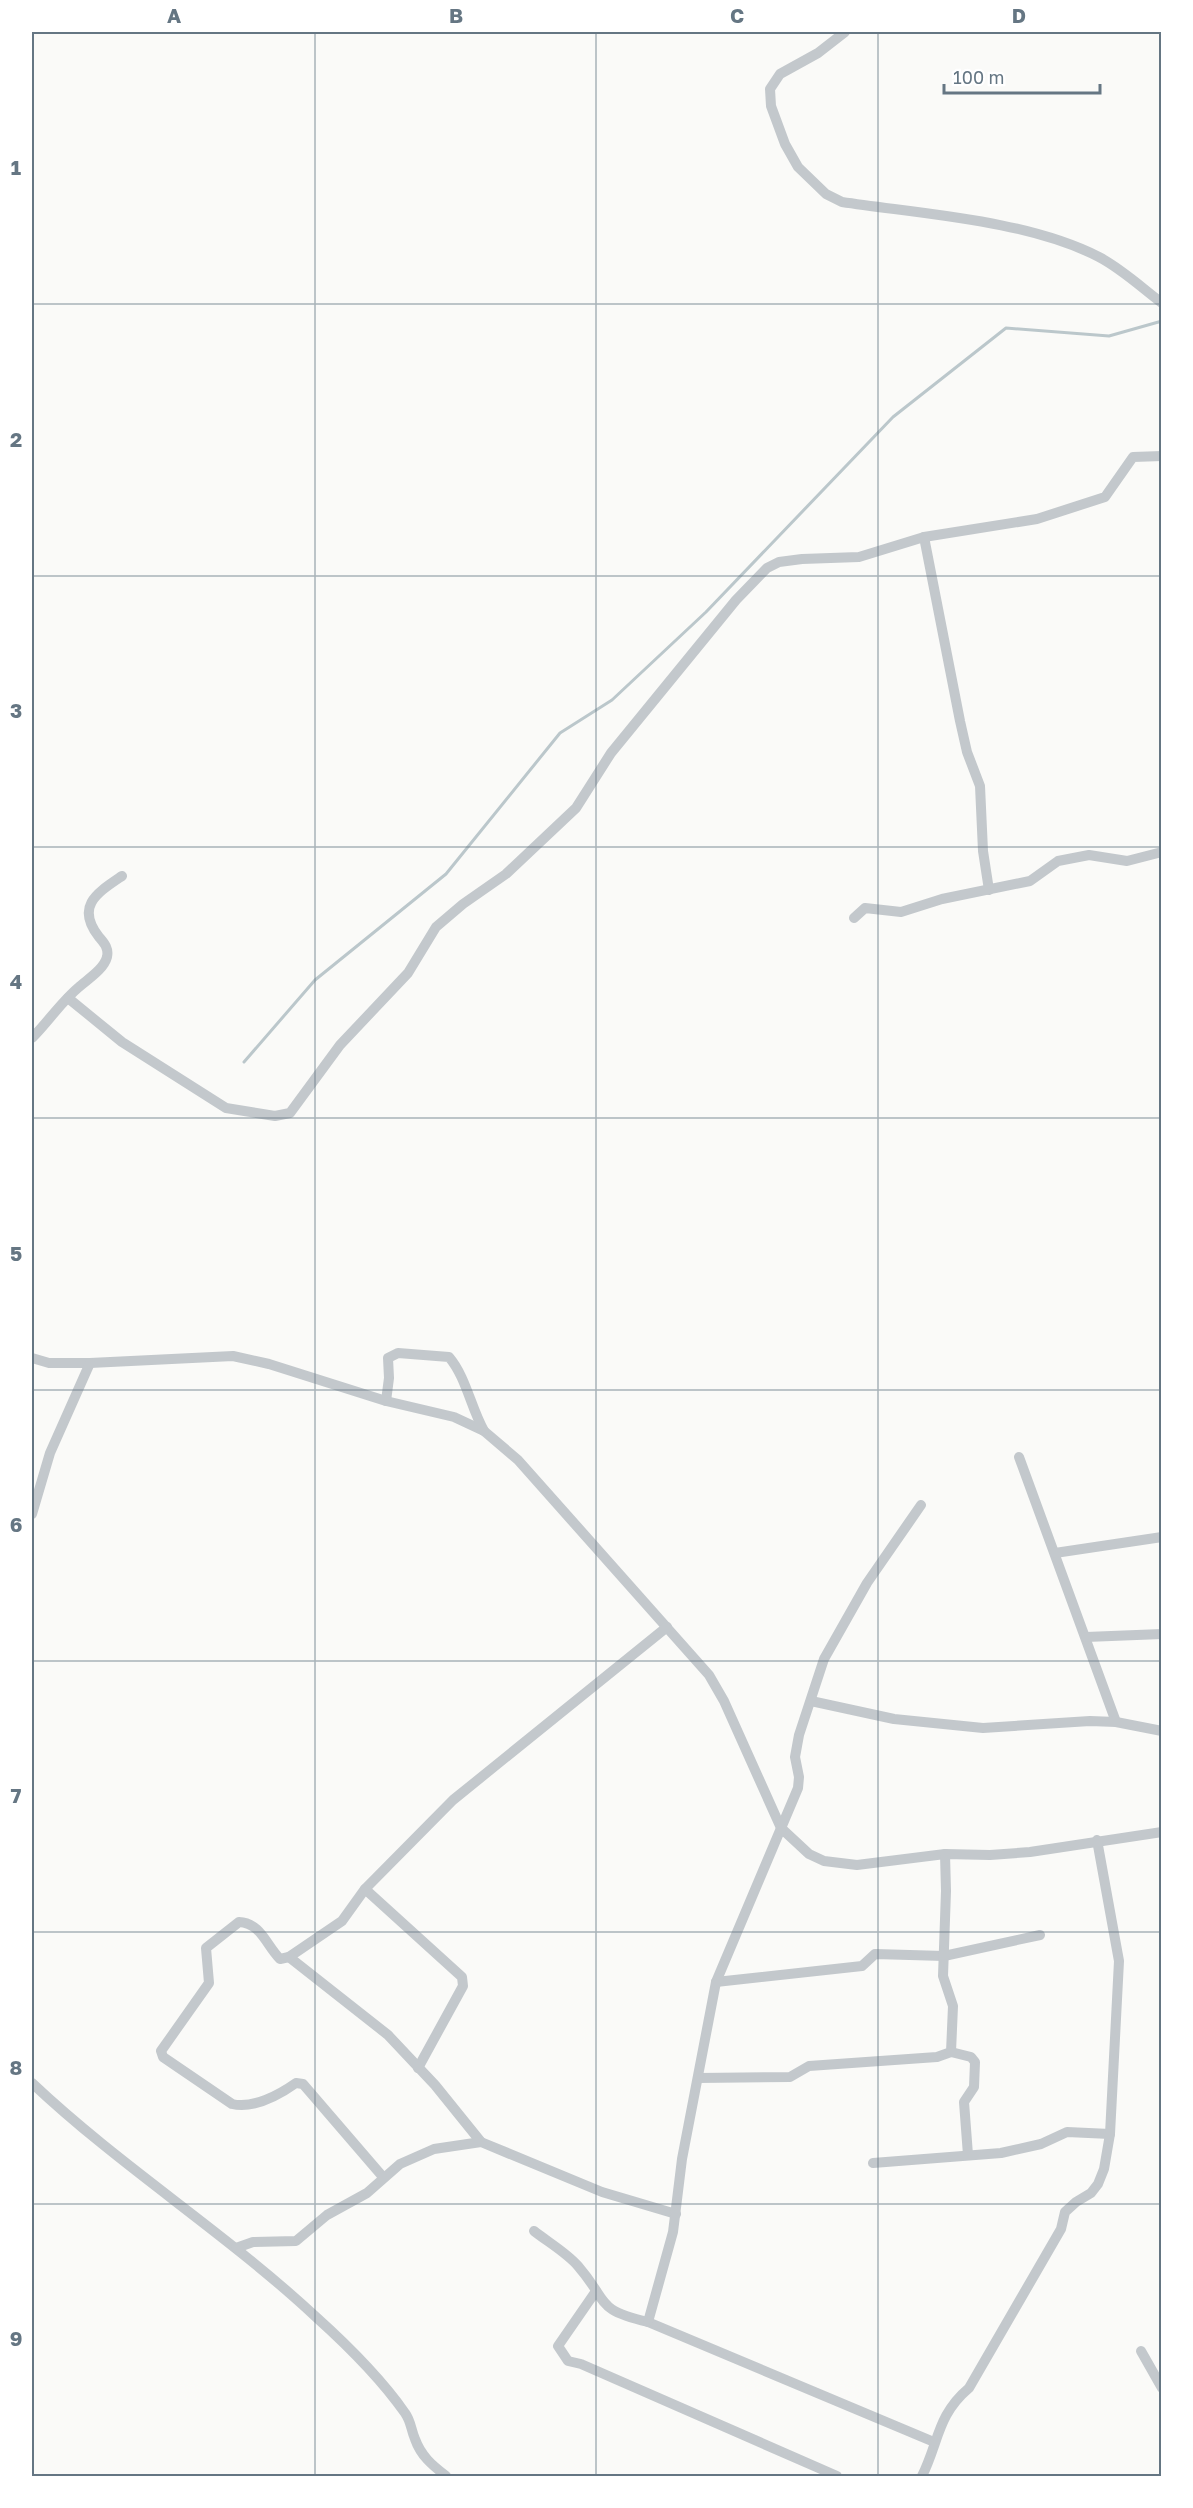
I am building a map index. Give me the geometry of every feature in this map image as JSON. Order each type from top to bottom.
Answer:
[{"type":"street","points":[[844,32],[818,53],[780,74],[770,89],[771,106],[785,144],[798,167],[810,181],[826,194],[842,202],[1016,228],[1073,246],[1100,258],[1161,303]]},
{"type":"street","points":[[68,998],[122,1042],[226,1108],[275,1116],[290,1113],[340,1045],[408,973],[436,927],[463,904],[506,874],[576,808],[611,753],[736,600],[767,568],[779,562],[859,557],[924,537],[1036,519],[1105,497],[1133,457],[1161,456]]},
{"type":"street","points":[[924,537],[960,721],[967,752],[980,786],[983,851],[989,890]]},
{"type":"street","points":[[854,918],[865,908],[901,912],[942,899],[1030,880],[1058,861],[1089,855],[1127,861],[1161,852]]},
{"type":"street","points":[[32,1038],[68,998],[97,973],[107,958],[106,945],[90,923],[87,914],[91,901],[122,876]]},
{"type":"street","points":[[386,1401],[389,1378],[388,1358],[391,1354],[449,1357],[458,1367],[472,1409],[484,1431]]},
{"type":"street","points":[[32,1358],[49,1362],[90,1363],[233,1356],[269,1364],[386,1401],[454,1417],[484,1431],[518,1460],[709,1676],[724,1701],[781,1828],[809,1854],[837,1864],[857,1865],[945,1854],[990,1855],[1030,1852],[1161,1832]]},
{"type":"street","points":[[32,1514],[50,1453],[90,1363]]},
{"type":"street","points":[[1020,1457],[1116,1722]]},
{"type":"street","points":[[648,2322],[674,2232],[682,2159],[716,1982],[798,1788],[799,1777],[795,1757],[824,1659],[867,1583],[921,1505]]},
{"type":"street","points":[[1055,1554],[1161,1537]]},
{"type":"street","points":[[383,2177],[303,2084],[296,2084],[251,2105],[239,2106],[232,2104],[163,2056],[161,2051],[209,1983],[206,1948],[239,1922],[249,1922],[258,1928],[280,1959],[289,1957],[342,1921],[365,1889],[453,1800],[667,1627]]},
{"type":"street","points":[[1086,1637],[1161,1634]]},
{"type":"street","points":[[811,1701],[894,1719],[983,1728],[1090,1720],[1116,1722],[1161,1731]]},
{"type":"street","points":[[922,2476],[934,2442],[953,2402],[969,2388],[1061,2229],[1065,2212],[1091,2193],[1098,2184],[1104,2169],[1110,2134],[1119,1961],[1097,1840]]},
{"type":"street","points":[[945,1854],[943,1976],[953,2006],[951,2052]]},
{"type":"street","points":[[365,1889],[462,1977],[463,1986],[418,2068]]},
{"type":"street","points":[[716,1982],[862,1966],[875,1954],[945,1956],[1040,1935]]},
{"type":"street","points":[[289,1957],[388,2035],[481,2142],[602,2192],[676,2214]]},
{"type":"street","points":[[698,2078],[790,2077],[809,2066],[937,2057],[951,2052],[970,2057],[975,2062],[974,2086],[964,2102],[968,2155]]},
{"type":"street","points":[[32,2083],[61,2111],[236,2248],[317,2317],[397,2402],[409,2418],[415,2440],[425,2459],[446,2476]]},
{"type":"street","points":[[873,2163],[1011,2151],[1041,2144],[1067,2132],[1110,2134]]},
{"type":"street","points":[[236,2248],[253,2242],[296,2241],[327,2215],[367,2193],[400,2164],[434,2149],[481,2142]]},
{"type":"street","points":[[534,2231],[577,2264],[602,2302],[612,2312],[648,2322],[934,2442]]},
{"type":"street","points":[[596,2291],[558,2346],[568,2361],[582,2364],[837,2476]]},
{"type":"street","points":[[1140,2352],[1161,2388]]},
{"type":"waterway","points":[[244,1062],[315,980],[446,874],[560,733],[612,700],[706,612],[893,417],[1006,328],[1109,336],[1162,321]]}]
